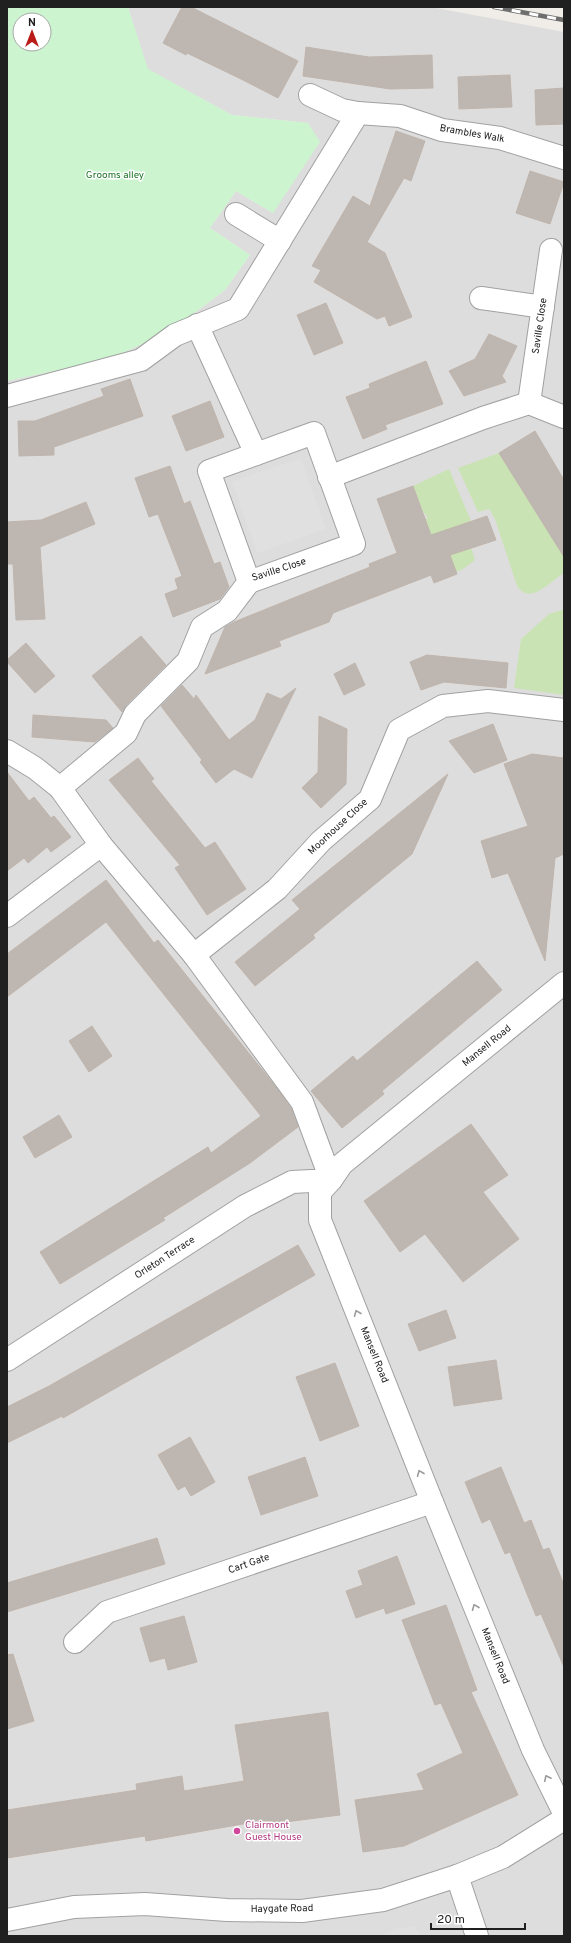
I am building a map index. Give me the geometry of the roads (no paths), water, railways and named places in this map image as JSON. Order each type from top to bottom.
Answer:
[{"type":"street","name":"Brambles Walk","points":[[310,95],[342,110],[358,113],[400,116],[442,130],[500,138],[564,158]]},
{"type":"street","points":[[7,396],[141,360],[175,335],[238,309],[358,113]]},
{"type":"street","points":[[236,214],[280,241]]},
{"type":"street","name":"Saville Close","points":[[529,403],[551,250]]},
{"type":"street","points":[[481,298],[543,307]]},
{"type":"street","points":[[197,325],[256,454]]},
{"type":"street","points":[[329,477],[483,418],[529,403],[564,417]]},
{"type":"street","name":"Saville Close","points":[[314,433],[354,544],[249,582],[209,471],[256,454],[314,433]]},
{"type":"street","points":[[60,788],[126,733],[135,714],[188,661],[202,627],[227,610],[249,582]]},
{"type":"street","name":"Moorhouse Close","points":[[194,955],[276,889],[320,841],[370,799],[399,730],[443,706],[488,701],[564,710]]},
{"type":"street","points":[[7,751],[35,768],[60,788],[101,845],[194,955],[302,1102],[325,1186]]},
{"type":"street","points":[[7,916],[101,845]]},
{"type":"street","name":"Mansell Road","points":[[564,983],[342,1164],[325,1186],[320,1220],[432,1502],[533,1750],[564,1813]]},
{"type":"street","name":"Orleton Terrace","points":[[7,1360],[245,1206],[292,1182],[325,1186]]},
{"type":"street","name":"Cart Gate","points":[[75,1642],[107,1612],[432,1502]]},
{"type":"street","name":"Haygate Road","points":[[7,1920],[74,1906],[145,1904],[227,1910],[302,1911],[383,1900],[457,1876],[503,1857],[564,1819]]},
{"type":"street","points":[[457,1876],[477,1936]]},
{"type":"railway","points":[[494,7],[564,20]]},
{"type":"place","name":"Clairmont Guest House","points":[[237,1831]]},
{"type":"park label","name":"Grooms alley","points":[[115,175]]}]
